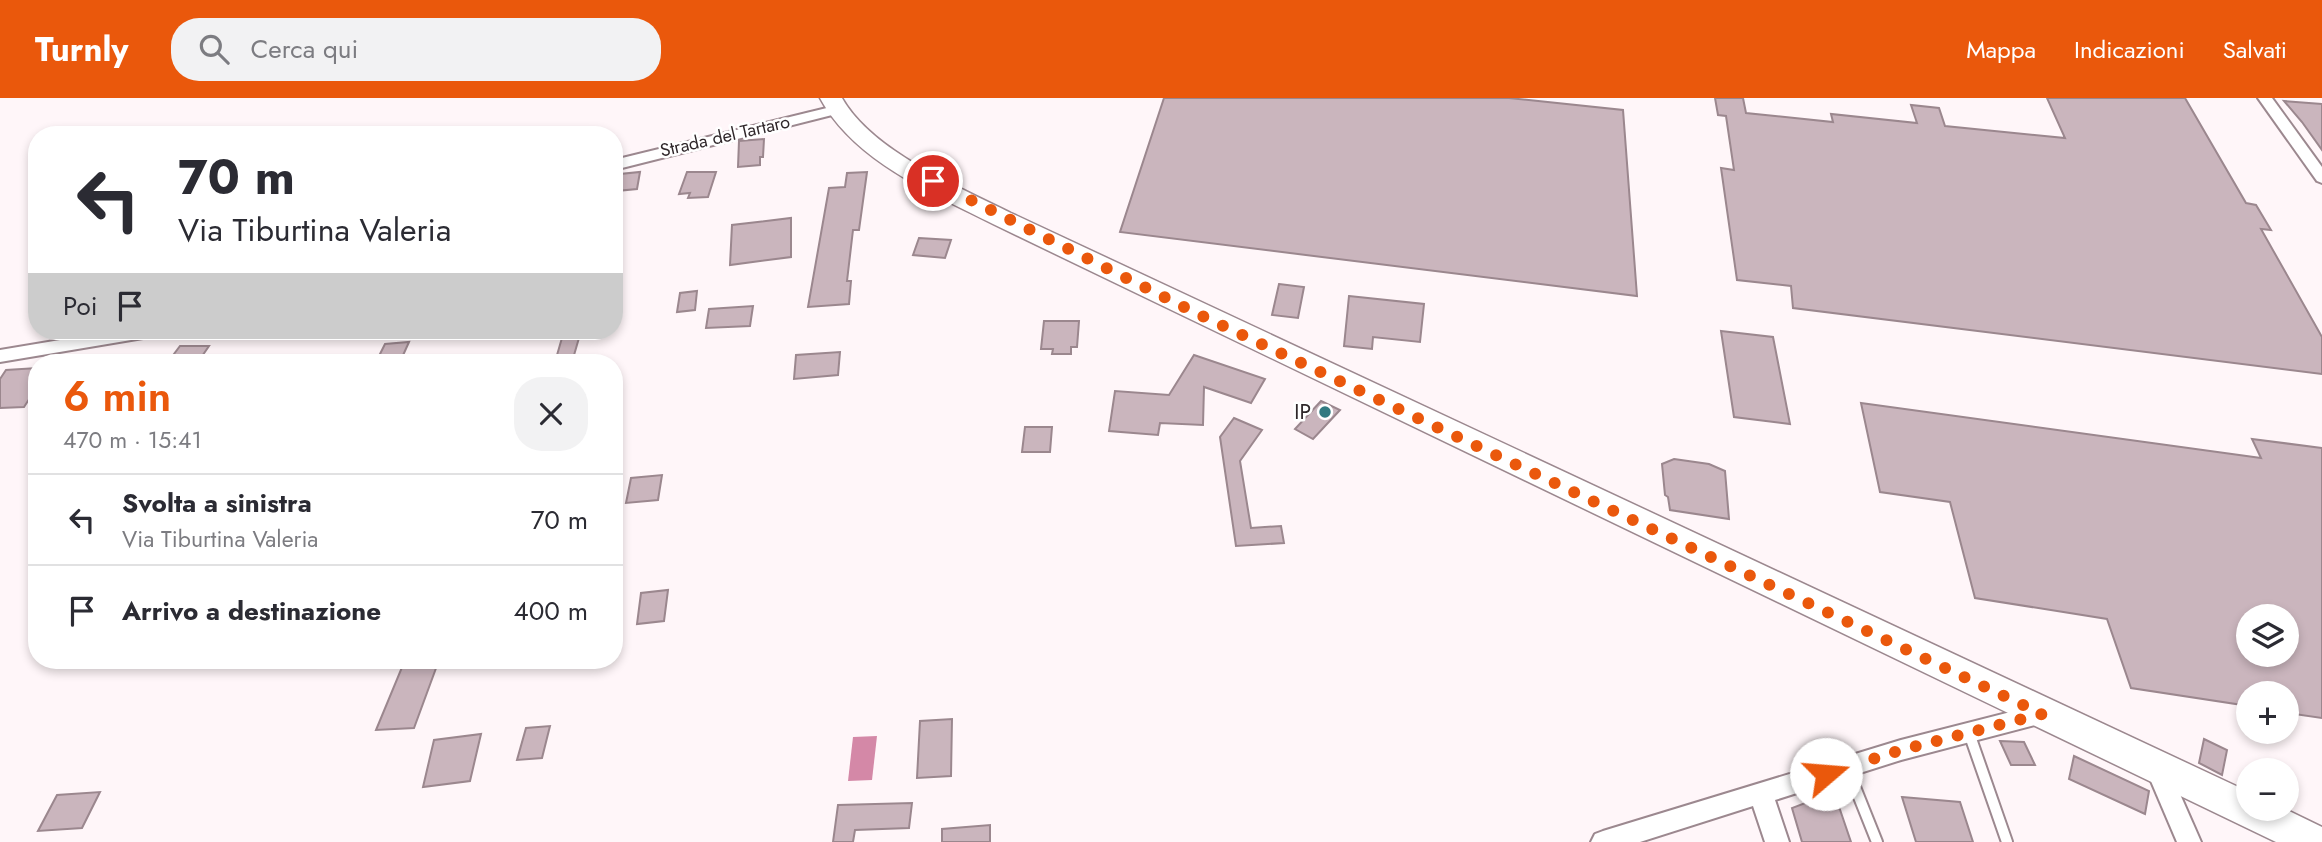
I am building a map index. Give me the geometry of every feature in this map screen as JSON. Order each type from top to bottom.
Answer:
[{"type":"main road","points":[[833,104],[872,144],[892,158],[1055,244],[2315,842]]},
{"type":"street","points":[[2265,98],[2322,177]]},
{"type":"street","name":"Strada del Tartaro","points":[[623,162],[833,104]]},
{"type":"street","points":[[0,356],[95,340]]},
{"type":"street","points":[[1603,842],[1847,767],[2042,714]]},
{"type":"street","points":[[2157,767],[2189,842]]},
{"type":"street","points":[[1761,794],[1777,842]]},
{"type":"lane","points":[[1969,733],[2007,842]]},
{"type":"lane","points":[[1847,767],[1877,842]]},
{"type":"shaded area","points":[[877,736],[872,780],[848,781],[853,737]]},
{"type":"building","points":[[1164,98],[1509,98],[1623,110],[1637,296],[1120,232]]},
{"type":"building","points":[[1715,98],[1743,98],[1746,113],[1833,122],[1831,114],[1917,123],[1911,105],[1939,108],[1945,126],[2065,138],[2047,98],[2185,98],[2246,203],[2256,205],[2271,230],[2261,229],[2322,337],[2322,374],[1793,308],[1791,286],[1737,280],[1721,168],[1734,170],[1726,116],[1718,115]]},
{"type":"building","points":[[2284,101],[2322,104],[2322,150],[2302,122]]},
{"type":"building","points":[[764,139],[760,165],[738,167],[739,141]]},
{"type":"building","points":[[640,172],[637,189],[623,190],[623,174]]},
{"type":"building","points":[[687,172],[716,172],[708,197],[688,198],[690,193],[679,194]]},
{"type":"building","points":[[867,172],[859,230],[853,230],[847,281],[851,281],[849,304],[808,307],[829,188],[845,187],[847,173]]},
{"type":"building","points":[[791,218],[791,257],[730,265],[732,225]]},
{"type":"building","points":[[919,238],[951,240],[945,258],[913,255]]},
{"type":"building","points":[[1279,284],[1304,287],[1298,318],[1272,315]]},
{"type":"building","points":[[697,291],[695,310],[677,312],[680,293]]},
{"type":"building","points":[[1349,296],[1424,304],[1420,342],[1373,337],[1372,349],[1344,346]]},
{"type":"building","points":[[753,306],[750,326],[706,328],[709,309]]},
{"type":"building","points":[[1044,321],[1079,321],[1077,347],[1071,347],[1071,354],[1052,354],[1053,349],[1041,349]]},
{"type":"building","points":[[1721,331],[1773,337],[1790,424],[1734,417]]},
{"type":"building","points":[[561,340],[578,340],[574,354],[557,354]]},
{"type":"building","points":[[409,342],[404,354],[380,354],[385,344]]},
{"type":"building","points":[[180,346],[209,346],[204,354],[174,354]]},
{"type":"building","points":[[840,352],[838,375],[794,379],[796,355]]},
{"type":"building","points":[[1194,355],[1265,379],[1251,403],[1204,387],[1203,425],[1160,423],[1158,435],[1109,431],[1115,391],[1169,395]]},
{"type":"building","points":[[28,369],[28,401],[24,407],[0,408],[0,379],[6,370]]},
{"type":"building","points":[[1321,401],[1340,410],[1313,439],[1295,429]]},
{"type":"building","points":[[1861,403],[2261,458],[2252,439],[2322,448],[2322,718],[2299,715],[2299,681],[2236,681],[2236,704],[2131,688],[2107,619],[1975,598],[1950,502],[1880,492]]},
{"type":"building","points":[[1234,418],[1262,430],[1240,461],[1251,528],[1281,526],[1284,543],[1236,546],[1220,437]]},
{"type":"building","points":[[1025,427],[1052,427],[1050,452],[1022,452]]},
{"type":"building","points":[[1674,459],[1709,464],[1725,471],[1729,519],[1670,510],[1668,497],[1665,495],[1662,464]]},
{"type":"building","points":[[662,475],[658,500],[626,503],[631,478]]},
{"type":"building","points":[[668,590],[664,621],[637,624],[641,593]]},
{"type":"building","points":[[401,669],[436,669],[414,728],[376,730]]},
{"type":"building","points":[[952,719],[951,776],[917,778],[920,721]]},
{"type":"building","points":[[550,726],[542,758],[517,760],[526,728]]},
{"type":"building","points":[[481,734],[470,781],[423,787],[434,740]]},
{"type":"building","points":[[2204,739],[2227,750],[2222,775],[2199,763]]},
{"type":"building","points":[[2000,741],[2024,742],[2035,765],[2011,765]]},
{"type":"building","points":[[2074,756],[2149,791],[2145,814],[2069,779]]},
{"type":"building","points":[[100,792],[82,828],[38,831],[57,795]]},
{"type":"building","points":[[1834,792],[1851,842],[1802,842],[1792,808]]},
{"type":"building","points":[[1902,797],[1960,802],[1973,842],[1916,842]]},
{"type":"building","points":[[912,803],[909,828],[855,830],[853,842],[833,842],[838,805]]},
{"type":"building","points":[[990,825],[990,842],[942,842],[942,829]]},
{"type":"place","name":"IP","points":[[1325,412]]},
{"type":"route","points":[[933,181],[1198,314],[2042,714],[1901,750],[1826,774]]}]
